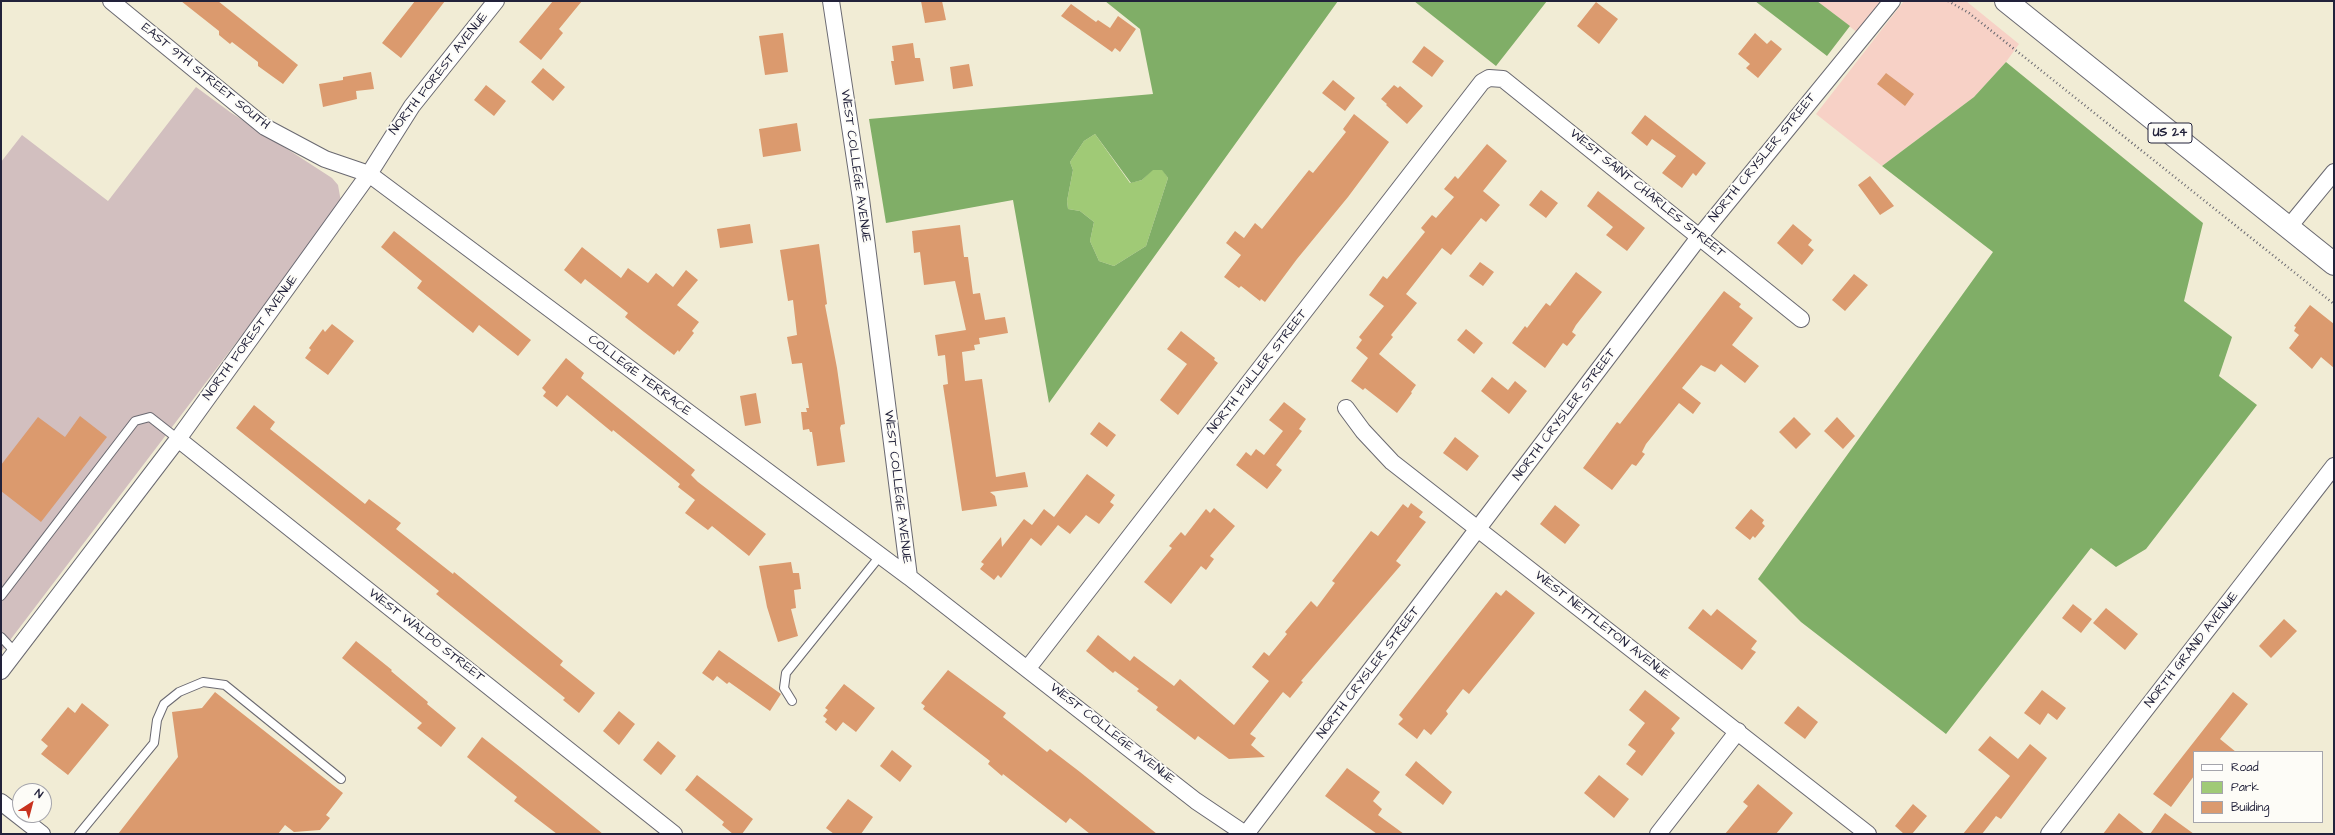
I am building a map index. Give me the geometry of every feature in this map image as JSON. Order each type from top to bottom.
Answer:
[{"type":"main road","name":"US 24","points":[[2006,1],[2334,264]]},
{"type":"street","name":"EAST 9TH STREET SOUTH","points":[[111,1],[265,127],[325,159],[369,174]]},
{"type":"street","name":"NORTH FOREST AVENUE","points":[[1,671],[178,439],[369,174],[412,106],[496,1]]},
{"type":"street","name":"WEST COLLEGE AVENUE","points":[[831,1],[861,199],[909,577],[1028,668],[1196,801],[1246,834]]},
{"type":"street","name":"NORTH CRYSLER STREET","points":[[1246,834],[1700,236],[1892,1]]},
{"type":"street","name":"WEST SAINT CHARLES STREET","points":[[1489,78],[1503,79],[1700,236],[1801,319]]},
{"type":"street","name":"NORTH FULLER STREET","points":[[1028,668],[1482,82],[1489,78]]},
{"type":"street","name":"COLLEGE TERRACE","points":[[369,174],[909,577]]},
{"type":"street","points":[[2288,228],[2332,180]]},
{"type":"street","name":"WEST NETTLETON AVENUE","points":[[1346,408],[1363,431],[1392,462],[1868,834]]},
{"type":"street","name":"WEST WALDO STREET","points":[[178,439],[674,834]]},
{"type":"street","name":"NORTH GRAND AVENUE","points":[[2049,834],[2334,466]]},
{"type":"street","points":[[1658,834],[1738,731]]},
{"type":"street","points":[[1,802],[42,834]]},
{"type":"lane","points":[[1,596],[135,421],[150,417],[178,439]]},
{"type":"lane","points":[[792,701],[784,688],[786,673],[880,556]]},
{"type":"lane","points":[[1,637],[15,652]]},
{"type":"lane","points":[[79,834],[154,743],[157,720],[164,704],[180,692],[203,682],[225,685],[341,779]]},
{"type":"path","points":[[1948,1],[1969,13],[2334,304]]},
{"type":"shaded area","points":[[1817,1],[1882,1],[1858,33]]},
{"type":"shaded area","points":[[1904,1],[1966,1],[2019,44],[2006,62],[1974,97],[1882,166],[1816,114]]},
{"type":"shaded area","points":[[196,87],[230,112],[332,178],[338,185],[341,202],[337,210],[1,652],[1,162],[22,135],[108,201]]},
{"type":"green space","points":[[1105,1],[1338,1],[1049,403],[1013,200],[886,223],[869,119],[1153,94],[1140,29]],"holes":[[[1095,134],[1131,183],[1142,180],[1153,170],[1162,170],[1168,178],[1146,246],[1114,266],[1099,261],[1090,241],[1094,222],[1080,211],[1068,209],[1067,201],[1073,170],[1070,162],[1084,141]]]},
{"type":"green space","points":[[1414,1],[1547,1],[1496,66]]},
{"type":"green space","points":[[1755,1],[1817,1],[1850,26],[1827,56]]},
{"type":"green space","points":[[2006,62],[2203,223],[2184,301],[2232,337],[2219,376],[2257,405],[2146,549],[2116,567],[2091,548],[1946,734],[1801,622],[1758,579],[1993,252],[1882,166],[1974,97]]},
{"type":"green space","points":[[1095,134],[1130,183],[1142,180],[1152,170],[1162,169],[1168,178],[1146,246],[1114,266],[1099,261],[1090,241],[1094,222],[1080,211],[1068,209],[1067,201],[1073,170],[1070,162],[1084,141]]},
{"type":"building","points":[[181,1],[218,1],[298,65],[283,84],[258,66],[258,62],[232,42],[230,44],[219,35],[219,31]]},
{"type":"building","points":[[415,1],[445,1],[401,58],[382,43]]},
{"type":"building","points":[[553,1],[582,1],[559,29],[563,33],[541,60],[519,42]]},
{"type":"building","points":[[921,1],[942,1],[946,20],[925,23]]},
{"type":"building","points":[[1596,2],[1618,19],[1599,44],[1577,26]]},
{"type":"building","points":[[1071,4],[1096,22],[1098,20],[1110,28],[1118,16],[1136,29],[1120,52],[1115,48],[1112,52],[1061,16]]},
{"type":"building","points":[[783,33],[788,72],[765,75],[759,36]]},
{"type":"building","points":[[1755,33],[1767,44],[1771,40],[1782,49],[1758,78],[1746,68],[1750,64],[1738,54]]},
{"type":"building","points":[[913,43],[915,58],[920,58],[924,81],[895,85],[891,61],[894,61],[892,46]]},
{"type":"building","points":[[1424,46],[1444,61],[1432,77],[1412,62]]},
{"type":"building","points":[[969,64],[973,86],[953,89],[950,67]]},
{"type":"building","points":[[543,68],[565,87],[553,101],[531,82]]},
{"type":"building","points":[[371,72],[374,89],[356,91],[357,99],[323,107],[319,84],[343,80],[343,77]]},
{"type":"building","points":[[1886,73],[1914,94],[1905,106],[1877,84]]},
{"type":"building","points":[[1333,80],[1355,98],[1345,111],[1322,93]]},
{"type":"building","points":[[486,85],[506,101],[494,116],[474,100]]},
{"type":"building","points":[[1394,85],[1398,88],[1400,86],[1423,106],[1407,124],[1381,99]]},
{"type":"building","points":[[1354,114],[1389,142],[1348,197],[1297,259],[1265,302],[1261,299],[1260,301],[1241,286],[1239,288],[1224,277],[1241,255],[1226,243],[1235,231],[1244,238],[1255,223],[1262,229],[1309,170],[1313,173],[1346,132],[1343,129]]},
{"type":"building","points":[[1645,115],[1706,163],[1696,176],[1693,173],[1682,188],[1662,173],[1676,156],[1652,139],[1647,146],[1631,133]]},
{"type":"building","points":[[797,123],[801,151],[763,157],[759,129]]},
{"type":"building","points":[[1487,144],[1507,161],[1483,191],[1500,205],[1486,222],[1481,218],[1451,255],[1442,248],[1406,294],[1417,303],[1391,335],[1393,337],[1379,354],[1416,385],[1397,413],[1365,388],[1363,390],[1351,381],[1368,358],[1356,348],[1362,340],[1359,337],[1384,306],[1369,295],[1383,276],[1387,279],[1425,232],[1421,228],[1432,215],[1436,218],[1454,197],[1444,189],[1455,176],[1458,179]]},
{"type":"building","points":[[1870,176],[1894,206],[1880,215],[1858,185]]},
{"type":"building","points":[[1541,190],[1558,203],[1546,218],[1529,205]]},
{"type":"building","points":[[1598,191],[1645,228],[1627,251],[1606,235],[1613,227],[1587,206]]},
{"type":"building","points":[[750,224],[753,243],[720,248],[717,229]]},
{"type":"building","points":[[1793,224],[1812,240],[1808,245],[1814,250],[1802,265],[1777,243]]},
{"type":"building","points":[[960,225],[964,257],[968,257],[973,294],[980,293],[985,320],[1005,317],[1008,333],[979,338],[980,344],[974,345],[975,350],[962,352],[965,381],[982,379],[996,477],[1025,472],[1028,487],[990,492],[995,496],[997,506],[962,511],[943,385],[948,384],[945,355],[938,356],[935,335],[966,330],[955,281],[924,285],[920,252],[914,253],[912,231]]},
{"type":"building","points":[[394,231],[531,340],[518,356],[479,325],[473,333],[417,288],[422,281],[381,247]]},
{"type":"building","points":[[819,244],[827,304],[825,305],[837,368],[845,424],[841,425],[840,428],[845,462],[817,466],[812,432],[810,432],[809,429],[803,430],[801,412],[807,412],[806,408],[809,408],[802,363],[792,364],[787,337],[797,335],[793,300],[788,301],[780,250]]},
{"type":"building","points":[[582,247],[621,278],[628,268],[648,283],[656,273],[673,287],[686,270],[698,280],[677,305],[699,322],[692,331],[694,333],[679,352],[678,350],[674,355],[625,317],[628,313],[585,279],[581,284],[564,270]]},
{"type":"building","points":[[1480,262],[1494,272],[1483,286],[1469,276]]},
{"type":"building","points":[[1576,272],[1602,292],[1576,325],[1572,332],[1576,335],[1567,346],[1563,343],[1545,368],[1512,343],[1525,326],[1527,328],[1546,303],[1550,306]]},
{"type":"building","points":[[1854,274],[1868,285],[1845,311],[1832,300]]},
{"type":"building","points":[[1724,291],[1741,304],[1739,307],[1753,318],[1732,345],[1759,366],[1745,383],[1721,364],[1715,372],[1701,365],[1682,388],[1701,403],[1693,414],[1679,403],[1646,444],[1642,452],[1645,454],[1636,466],[1632,464],[1612,490],[1583,468],[1617,422],[1620,424]]},
{"type":"building","points":[[2310,305],[2334,324],[2334,368],[2321,357],[2312,369],[2289,348],[2299,335],[2294,331],[2296,327],[2294,326]]},
{"type":"building","points":[[332,324],[354,341],[328,375],[305,358],[311,350],[309,348],[323,329],[325,332]]},
{"type":"building","points":[[1466,329],[1483,343],[1474,354],[1457,340]]},
{"type":"building","points":[[1181,331],[1215,358],[1214,360],[1218,363],[1178,415],[1160,400],[1187,364],[1167,349]]},
{"type":"building","points":[[566,358],[584,373],[581,378],[695,470],[691,475],[698,482],[766,534],[749,556],[712,526],[708,530],[685,513],[695,500],[678,487],[680,484],[613,430],[612,432],[567,395],[557,407],[543,396],[546,392],[542,388]]},
{"type":"building","points":[[1492,377],[1508,390],[1515,381],[1527,391],[1509,414],[1481,391]]},
{"type":"building","points":[[756,393],[761,423],[745,426],[740,396]]},
{"type":"building","points":[[1284,402],[1306,419],[1299,429],[1302,431],[1276,465],[1282,470],[1267,489],[1236,465],[1246,452],[1251,456],[1256,449],[1264,455],[1283,431],[1269,420]]},
{"type":"building","points":[[254,405],[275,422],[270,429],[365,504],[369,499],[401,523],[396,529],[453,574],[454,572],[563,661],[560,665],[595,693],[579,713],[563,700],[565,698],[436,594],[439,591],[236,428]]},
{"type":"building","points":[[80,416],[107,437],[41,522],[1,491],[1,465],[38,417],[65,437]]},
{"type":"building","points":[[1794,417],[1811,434],[1796,449],[1779,432]]},
{"type":"building","points":[[1837,417],[1855,436],[1843,449],[1824,431]]},
{"type":"building","points":[[1099,422],[1116,435],[1107,447],[1090,434]]},
{"type":"building","points":[[1455,437],[1479,456],[1467,471],[1443,453]]},
{"type":"building","points":[[1087,474],[1115,495],[1110,502],[1114,505],[1099,524],[1086,515],[1070,534],[1058,525],[1041,546],[1031,538],[1001,578],[998,575],[994,580],[980,569],[984,564],[981,562],[1001,537],[1002,547],[1024,519],[1032,525],[1044,509],[1054,517]]},
{"type":"building","points":[[1411,503],[1423,512],[1419,517],[1426,522],[1396,561],[1401,565],[1301,681],[1303,682],[1290,698],[1283,692],[1250,734],[1256,738],[1251,745],[1265,757],[1229,759],[1198,736],[1195,740],[1156,710],[1158,707],[1137,691],[1139,689],[1115,671],[1113,673],[1086,651],[1098,635],[1130,661],[1134,656],[1174,686],[1180,679],[1234,725],[1269,681],[1252,667],[1264,652],[1269,656],[1287,634],[1285,632],[1311,601],[1317,607],[1335,583],[1332,581],[1371,531],[1378,536],[1403,504],[1408,508]]},
{"type":"building","points":[[1555,505],[1580,525],[1565,544],[1540,524]]},
{"type":"building","points":[[1214,508],[1235,526],[1210,556],[1214,559],[1206,570],[1201,566],[1171,604],[1144,582],[1172,548],[1169,546],[1181,532],[1185,536],[1206,509],[1210,513]]},
{"type":"building","points":[[1751,509],[1764,520],[1762,523],[1765,526],[1755,538],[1753,536],[1750,540],[1735,528]]},
{"type":"building","points":[[791,562],[793,573],[799,573],[801,589],[794,590],[796,608],[791,609],[798,636],[778,642],[767,607],[759,566]]},
{"type":"building","points":[[1506,590],[1535,613],[1469,694],[1463,689],[1446,711],[1448,714],[1431,735],[1424,729],[1417,739],[1398,724],[1403,719],[1399,715],[1496,592],[1501,596]]},
{"type":"building","points":[[2073,604],[2092,619],[2081,633],[2062,618]]},
{"type":"building","points":[[2106,608],[2138,634],[2125,650],[2093,623]]},
{"type":"building","points":[[1703,609],[1711,616],[1717,609],[1757,641],[1751,649],[1756,652],[1742,670],[1688,628]]},
{"type":"building","points":[[2284,619],[2297,631],[2271,658],[2259,646]]},
{"type":"building","points":[[356,641],[392,670],[391,671],[428,702],[427,704],[456,728],[441,747],[417,728],[422,723],[342,658]]},
{"type":"building","points":[[719,650],[781,694],[770,711],[729,682],[727,684],[717,676],[713,681],[702,673]]},
{"type":"building","points":[[948,670],[1006,713],[1003,717],[1047,752],[1050,749],[1157,834],[1090,834],[1070,818],[1066,823],[1003,774],[1002,776],[988,764],[990,761],[923,709],[925,706],[921,703]]},
{"type":"building","points":[[844,684],[875,708],[856,732],[843,722],[836,731],[825,722],[827,719],[823,716],[828,710],[825,708]]},
{"type":"building","points":[[1645,690],[1680,718],[1671,729],[1675,733],[1642,776],[1626,764],[1636,751],[1628,745],[1645,723],[1629,710]]},
{"type":"building","points":[[2042,690],[2066,708],[2057,720],[2048,713],[2040,725],[2024,713]]},
{"type":"building","points":[[215,692],[343,793],[326,815],[330,818],[320,830],[294,832],[285,825],[278,834],[118,834],[178,757],[172,712],[202,708]]},
{"type":"building","points":[[2233,692],[2248,704],[2220,739],[2235,751],[2193,751],[2193,777],[2171,807],[2153,794]]},
{"type":"building","points":[[82,703],[109,725],[68,775],[41,754],[48,746],[41,740],[68,707],[75,713]]},
{"type":"building","points":[[1798,706],[1818,722],[1805,739],[1784,723]]},
{"type":"building","points":[[619,711],[635,724],[619,745],[603,731]]},
{"type":"building","points":[[1990,736],[2018,759],[2030,744],[2047,758],[2001,819],[1996,816],[1982,834],[1963,834],[2010,776],[1978,750]]},
{"type":"building","points":[[482,737],[603,834],[557,834],[514,801],[517,797],[467,757]]},
{"type":"building","points":[[658,741],[676,756],[661,775],[643,760]]},
{"type":"building","points":[[892,750],[912,766],[900,782],[880,766]]},
{"type":"building","points":[[1416,761],[1452,792],[1443,805],[1405,775]]},
{"type":"building","points":[[1347,768],[1380,792],[1373,801],[1382,809],[1378,815],[1404,834],[1377,834],[1325,796]]},
{"type":"building","points":[[697,775],[753,819],[742,834],[733,834],[722,825],[724,822],[685,790]]},
{"type":"building","points":[[1599,775],[1629,799],[1614,818],[1584,793]]},
{"type":"building","points":[[1758,784],[1793,813],[1776,834],[1725,834],[1748,806],[1743,802]]},
{"type":"building","points":[[848,799],[873,817],[861,834],[834,834],[826,828]]},
{"type":"building","points":[[1913,804],[1927,816],[1912,834],[1904,834],[1895,826]]},
{"type":"building","points":[[2119,813],[2145,834],[2103,834]]},
{"type":"building","points":[[2165,813],[2194,834],[2150,834]]}]
